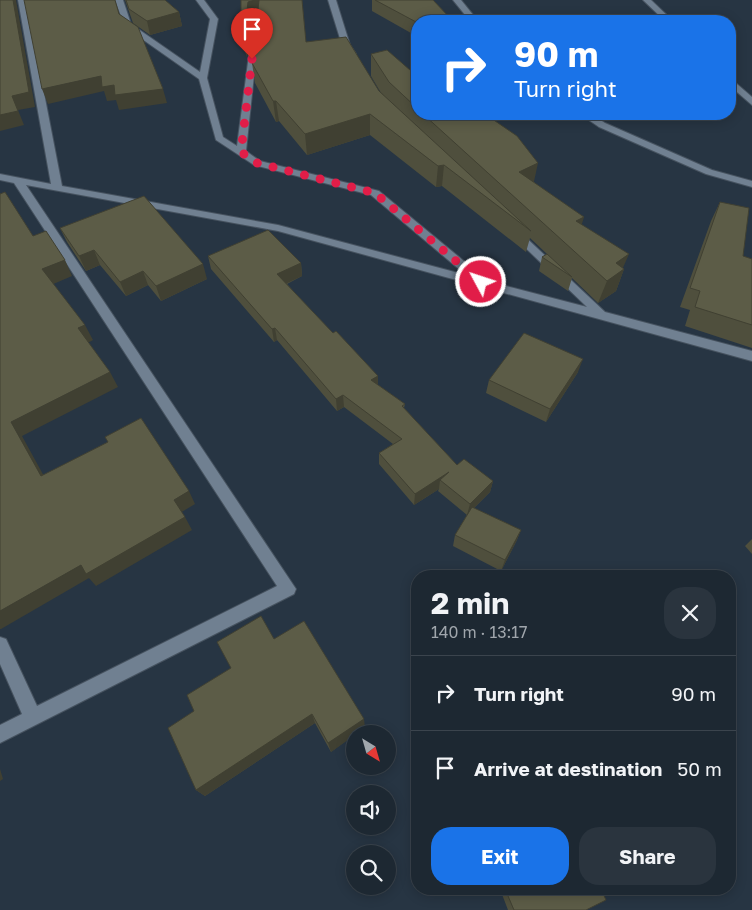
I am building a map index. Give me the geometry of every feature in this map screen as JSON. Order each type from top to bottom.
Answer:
[{"type":"street","points":[[22,0],[57,188]]},
{"type":"street","points":[[119,0],[128,25],[203,78]]},
{"type":"street","points":[[200,0],[214,19],[203,78],[219,138],[257,163],[375,193],[481,282]]},
{"type":"street","points":[[332,0],[346,45],[356,61]]},
{"type":"street","points":[[457,0],[469,15]]},
{"type":"street","points":[[647,0],[663,15]]},
{"type":"street","points":[[241,152],[256,31]]},
{"type":"street","points":[[736,87],[752,102]]},
{"type":"street","points":[[595,120],[602,125],[709,172],[752,184]]},
{"type":"street","points":[[0,177],[278,228],[752,356]]},
{"type":"street","points":[[0,734],[288,589],[18,181]]},
{"type":"street","points":[[510,228],[602,315]]},
{"type":"street","points":[[0,645],[33,718]]},
{"type":"building","points":[[0,0],[13,0],[29,92],[12,96],[18,111],[0,115]]},
{"type":"building","points":[[24,0],[115,0],[119,14],[138,27],[163,89],[115,95],[114,85],[102,87],[101,76],[42,89]]},
{"type":"building","points":[[126,0],[165,0],[179,12],[147,21],[129,9]]},
{"type":"building","points":[[241,0],[255,0],[248,2],[244,37],[241,28]]},
{"type":"building","points":[[259,0],[302,0],[306,42],[346,37],[379,91],[531,231],[444,165],[438,166],[370,114],[305,134],[276,101],[273,101],[252,63]]},
{"type":"building","points":[[375,0],[433,0],[447,15],[411,15],[411,19]]},
{"type":"building","points":[[387,50],[411,71],[411,102],[389,82],[371,54]]},
{"type":"building","points":[[430,120],[494,120],[517,136],[538,163],[519,172],[584,217],[576,221],[629,254],[616,263],[624,269],[607,281]]},
{"type":"building","points":[[5,192],[33,236],[46,231],[65,260],[42,269],[85,325],[78,328],[110,372],[11,422],[41,476],[108,442],[105,437],[141,418],[189,491],[174,500],[185,517],[86,574],[81,565],[0,611],[0,194]]},
{"type":"building","points":[[144,196],[203,264],[156,286],[143,271],[120,282],[94,250],[79,256],[60,228]]},
{"type":"building","points":[[720,202],[749,208],[743,256],[752,259],[752,325],[695,307],[700,291],[690,288]]},
{"type":"building","points":[[268,230],[301,263],[277,274],[333,333],[336,331],[378,376],[371,380],[405,404],[402,406],[457,465],[464,459],[493,481],[470,504],[440,480],[449,472],[415,494],[379,453],[402,439],[343,395],[336,399],[275,328],[272,329],[208,256]]},
{"type":"building","points":[[547,254],[572,277],[542,257]]},
{"type":"building","points":[[524,333],[583,359],[550,409],[489,380]]},
{"type":"building","points":[[472,507],[521,530],[505,560],[455,535]]},
{"type":"building","points":[[261,616],[274,639],[304,621],[364,719],[355,725],[346,725],[346,731],[328,743],[312,714],[196,790],[168,728],[194,711],[187,695],[231,668],[217,642]]},
{"type":"building","points":[[508,895],[604,895],[606,900],[586,910],[514,910]]},
{"type":"route","points":[[252,59],[241,152],[257,163],[375,193],[481,282]]}]
